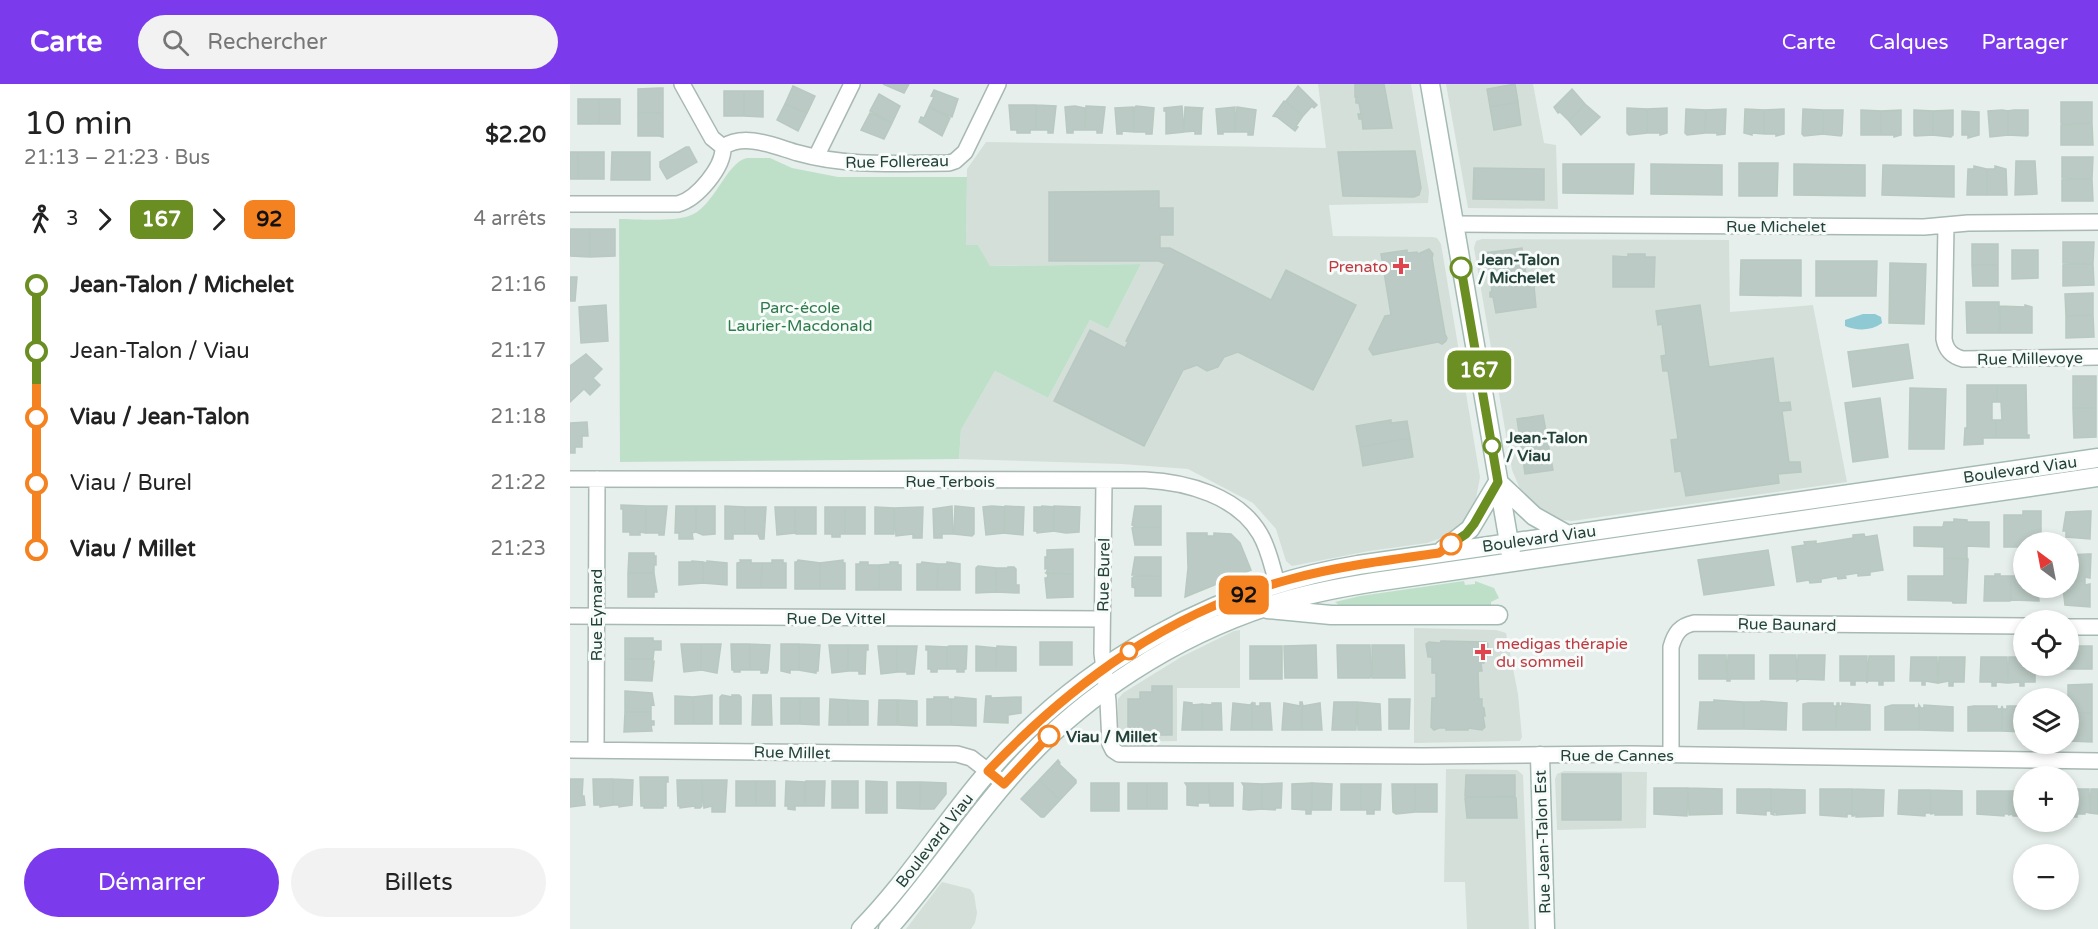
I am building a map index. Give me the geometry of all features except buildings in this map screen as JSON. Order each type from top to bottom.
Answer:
[{"type":"main road","points":[[1430,84],[1512,562]]},
{"type":"main road","name":"Boulevard Viau","points":[[861,929],[892,895],[988,771],[1045,715],[1104,668],[1136,647],[1178,623],[1223,603],[1277,583],[1342,568],[2098,458]]},
{"type":"main road","name":"Boulevard Viau","points":[[888,929],[1004,784],[1052,733],[1146,663],[1188,640],[1262,609],[1334,589],[2098,477]]},
{"type":"main road","points":[[1498,482],[1534,516],[1566,534]]},
{"type":"main road","points":[[1439,553],[1470,529],[1498,482]]},
{"type":"main road","points":[[1331,615],[1324,610],[1322,599],[1334,589]]},
{"type":"main road","name":"Boulevard Viau","points":[[1262,609],[1331,615],[1498,615]]},
{"type":"main road","name":"Rue Jean-Talon Est","points":[[1540,756],[1545,929]]},
{"type":"street","points":[[570,204],[678,204],[696,195],[723,159],[723,147],[712,138],[682,84]]},
{"type":"street","points":[[816,157],[852,84]]},
{"type":"street","name":"Rue Follereau","points":[[723,147],[734,141],[766,143],[840,163],[949,163],[965,152],[998,84]]},
{"type":"street","name":"Rue Michelet","points":[[1454,224],[1913,227],[1968,223],[2098,222]]},
{"type":"street","name":"Rue Millevoye","points":[[1946,225],[1944,339],[1949,352],[1955,357],[1963,358],[2098,357]]},
{"type":"street","name":"Rue Terbois","points":[[570,479],[1153,481],[1182,484],[1203,491],[1234,507],[1248,518],[1262,537],[1277,583]]},
{"type":"street","name":"Rue Eymard","points":[[596,750],[597,479]]},
{"type":"street","name":"Rue Burel","points":[[1104,481],[1102,619],[1104,668]]},
{"type":"street","name":"Rue De Vittel","points":[[570,616],[1102,619]]},
{"type":"street","name":"Rue Baunard","points":[[1671,754],[1671,647],[1674,637],[1686,625],[1694,623],[2013,626]]},
{"type":"street","points":[[2079,627],[2098,627]]},
{"type":"street","name":"Rue de Cannes","points":[[1104,668],[1110,744],[1115,752],[1122,754],[1540,756],[1671,754],[2098,761]]},
{"type":"street","name":"Rue Millet","points":[[570,750],[957,754],[971,758],[1004,784]]},
{"type":"shaded area","points":[[1318,84],[1411,84],[1429,192],[1428,203],[1329,205],[1333,236],[1433,237],[1437,238],[1441,244],[1480,477],[1475,504],[1463,524],[1447,536],[1427,543],[1369,551],[1292,566],[1286,561],[1276,529],[1253,503],[1188,469],[1122,464],[959,459],[961,430],[995,371],[1048,398],[1090,320],[1108,329],[1141,264],[989,266],[978,245],[966,245],[967,169],[986,142],[1326,148]]},
{"type":"shaded area","points":[[1446,84],[1533,84],[1544,143],[1556,145],[1558,209],[1468,208]]},
{"type":"shaded area","points":[[1482,239],[1729,240],[1730,312],[1813,305],[1847,482],[1572,521],[1562,520],[1541,510],[1521,491],[1512,470],[1474,248],[1476,241]]},
{"type":"shaded area","points":[[1414,628],[1496,630],[1506,633],[1518,694],[1522,737],[1520,741],[1414,743]]},
{"type":"shaded area","points":[[1240,630],[1240,688],[1177,688],[1177,741],[1124,742],[1119,739],[1117,734],[1118,699],[1123,693],[1181,657]]},
{"type":"shaded area","points":[[1446,769],[1517,770],[1523,775],[1529,929],[1467,929],[1465,882],[1444,882]]},
{"type":"shaded area","points":[[1564,771],[1647,772],[1646,828],[1557,830],[1555,779],[1557,774]]},
{"type":"shaded area","points":[[942,882],[970,889],[974,894],[977,913],[971,929],[906,929]]},
{"type":"green space","name":"Parc-école Laurier-Macdonald","points":[[747,158],[770,158],[792,168],[838,177],[967,177],[966,245],[978,245],[990,266],[1141,264],[1108,329],[1090,320],[1048,398],[995,371],[961,430],[959,459],[620,462],[619,219],[664,220],[689,216],[706,204],[733,168]]},
{"type":"green space","points":[[1464,581],[1465,585],[1475,584],[1475,581],[1494,588],[1499,598],[1491,602],[1491,605],[1339,605],[1335,602],[1360,596]]},
{"type":"water","points":[[1863,314],[1875,314],[1881,317],[1882,323],[1873,328],[1864,329],[1845,326],[1845,320]]},
{"type":"bus line","name":"167","points":[[1451,544],[1466,534],[1474,524],[1498,482],[1461,268]]},
{"type":"bus line","name":"92","points":[[1049,736],[1004,784],[988,771],[1033,726],[1093,675],[1178,623],[1261,588],[1288,580],[1342,568],[1439,553],[1451,544]]},
{"type":"place","name":"Prenato","points":[[1401,266]]},
{"type":"place","name":"Jean-Talon / Michelet","points":[[1461,268]]},
{"type":"place","name":"Jean-Talon / Viau","points":[[1492,446]]},
{"type":"place","name":"medigas thérapie du sommeil","points":[[1483,652]]},
{"type":"place","name":"Viau / Millet","points":[[1049,736]]}]
